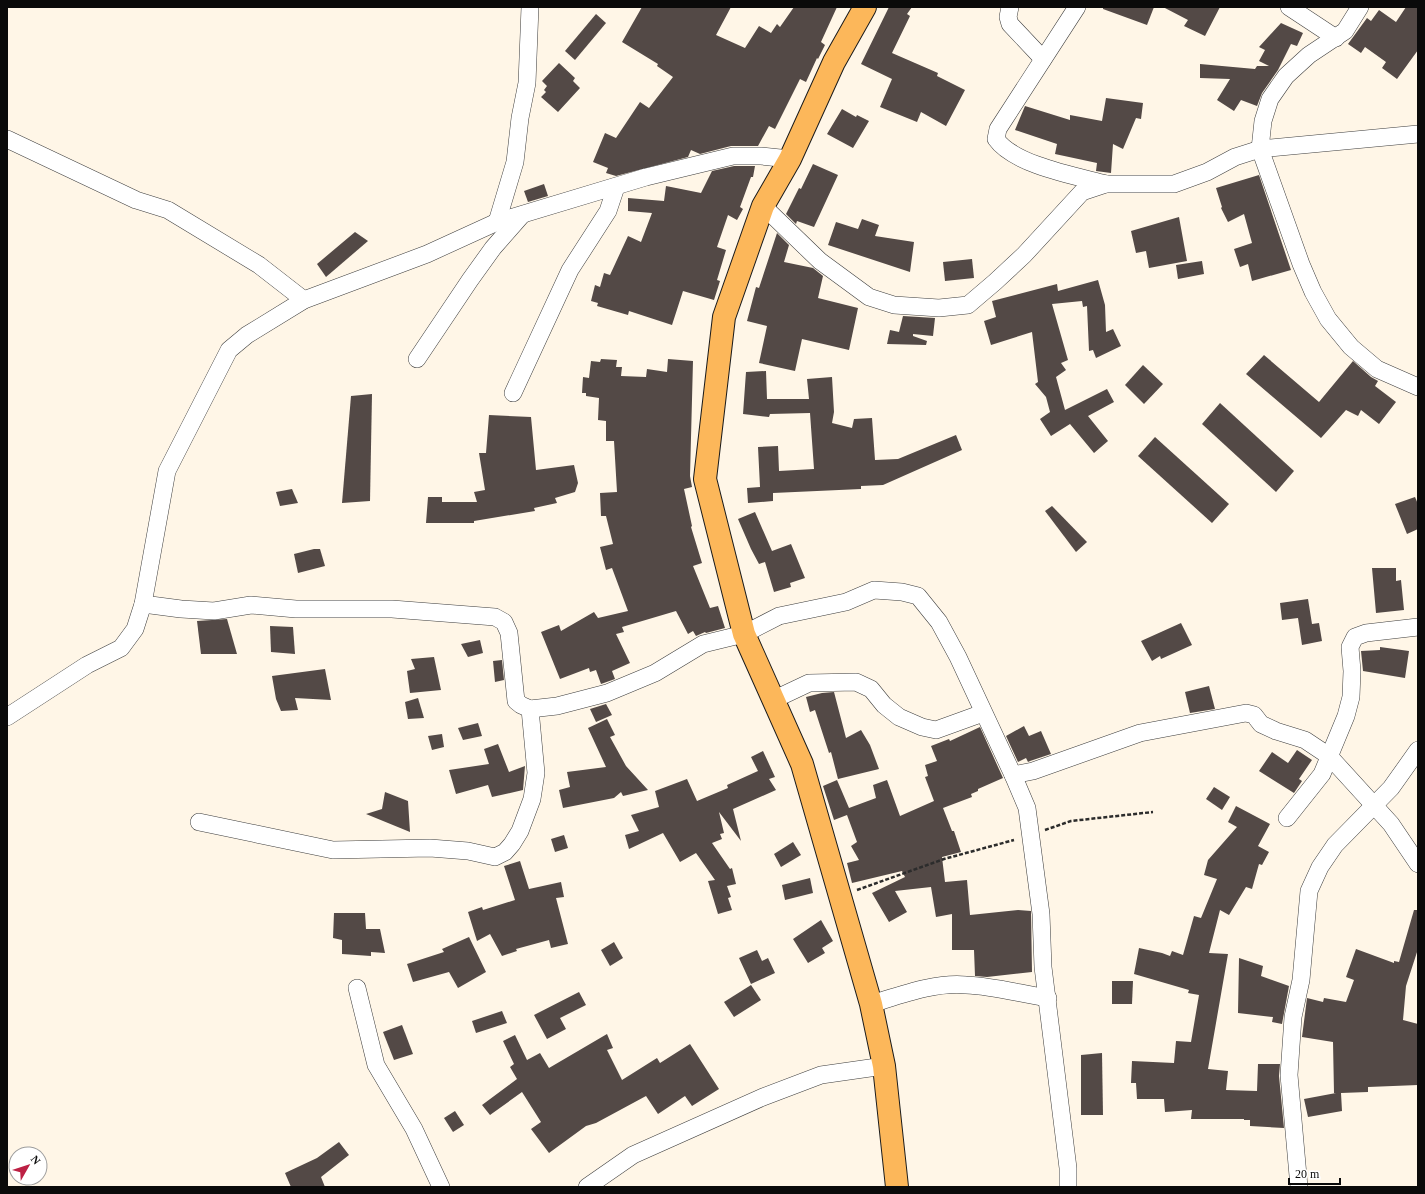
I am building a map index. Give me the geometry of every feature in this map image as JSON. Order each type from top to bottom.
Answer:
[{"type":"main road","points":[[865,7],[834,62],[790,159],[763,206],[724,318],[705,479],[744,634],[802,764],[871,1004],[884,1066],[897,1187]]},
{"type":"street","points":[[497,222],[515,162],[520,118],[527,83],[530,7]]},
{"type":"street","points":[[1010,7],[1008,17],[1010,24],[1043,59]]},
{"type":"street","points":[[1076,7],[998,129],[996,139],[1002,147],[1044,168],[1106,184],[1174,184],[1207,172],[1235,157],[1260,149],[1418,134]]},
{"type":"street","points":[[1289,7],[1336,38]]},
{"type":"street","points":[[1360,7],[1344,31],[1336,38],[1309,55],[1286,76],[1270,99],[1263,121],[1260,149],[1300,264],[1313,292],[1328,318],[1351,347],[1377,368],[1418,387]]},
{"type":"street","points":[[7,139],[136,200],[168,210],[259,265],[304,300]]},
{"type":"street","points":[[7,717],[87,665],[121,648],[135,629],[143,604],[167,471],[229,350],[247,335],[304,300],[427,254],[497,222],[688,166],[733,156],[761,156],[790,159]]},
{"type":"street","points":[[763,206],[820,261],[869,297],[894,304],[939,308],[968,305],[1024,255],[1082,192],[1106,184]]},
{"type":"street","points":[[513,392],[570,270],[608,211],[616,187]]},
{"type":"street","points":[[417,359],[493,248],[522,215]]},
{"type":"street","points":[[143,604],[181,609],[214,611],[251,606],[296,609],[392,609],[495,617],[504,622],[509,633],[516,700],[521,705],[530,709],[557,706],[607,693],[655,673],[703,644],[744,634],[779,616],[846,602],[874,590],[902,592],[918,596],[940,622],[958,657],[1027,808],[1041,914],[1043,967],[1068,1168],[1068,1187]]},
{"type":"street","points":[[1287,818],[1322,774],[1346,716],[1351,697],[1352,671],[1350,647],[1355,637],[1366,633],[1418,627]]},
{"type":"street","points":[[773,700],[809,683],[856,682],[871,689],[884,705],[899,717],[922,727],[936,730],[983,713]]},
{"type":"street","points":[[199,822],[334,850],[430,848],[468,851],[495,856],[505,852],[512,844],[520,831],[532,799],[536,773],[530,709]]},
{"type":"street","points":[[1013,775],[1033,771],[1140,733],[1246,712],[1254,715],[1261,724],[1276,731],[1305,740],[1329,756],[1391,824],[1418,864]]},
{"type":"street","points":[[1299,1187],[1289,1075],[1292,1017],[1301,980],[1309,891],[1320,867],[1335,845],[1391,788],[1418,750]]},
{"type":"street","points":[[871,1004],[929,988],[965,984],[1048,998]]},
{"type":"street","points":[[357,988],[376,1065],[414,1129],[441,1187]]},
{"type":"street","points":[[587,1187],[633,1155],[763,1097],[821,1075],[884,1066]]},
{"type":"path","points":[[840,896],[944,859],[1030,835],[1071,821],[1153,812]]},
{"type":"building","points":[[642,7],[731,7],[716,35],[745,48],[759,26],[771,33],[777,24],[780,27],[794,7],[837,7],[821,42],[825,45],[806,82],[800,79],[775,129],[769,126],[758,146],[731,146],[700,154],[691,150],[688,157],[616,176],[606,173],[608,168],[593,162],[605,133],[616,138],[640,102],[649,108],[673,77],[657,66],[658,64],[622,42]]},
{"type":"building","points":[[889,7],[912,7],[907,14],[910,16],[892,53],[938,73],[937,76],[965,90],[946,126],[921,112],[917,122],[880,107],[892,79],[861,64]]},
{"type":"building","points":[[1103,7],[1154,7],[1147,25],[1103,9]]},
{"type":"building","points":[[1163,7],[1220,7],[1205,36],[1184,26],[1188,20]]},
{"type":"building","points":[[1406,7],[1418,7],[1418,50],[1397,79],[1382,68],[1386,62],[1365,47],[1361,53],[1348,44],[1367,18],[1371,21],[1379,10],[1396,22]]},
{"type":"building","points":[[596,14],[606,23],[575,60],[565,51]]},
{"type":"building","points":[[1281,23],[1303,33],[1297,46],[1291,44],[1278,70],[1262,93],[1257,106],[1241,100],[1234,111],[1217,100],[1230,79],[1200,78],[1200,64],[1255,69],[1257,66],[1269,66],[1259,61],[1265,50],[1259,47]]},
{"type":"building","points":[[559,63],[575,78],[573,81],[580,88],[558,112],[541,97],[546,92],[544,90],[547,86],[542,81]]},
{"type":"building","points":[[1106,98],[1143,103],[1141,119],[1136,118],[1123,149],[1113,144],[1111,173],[1096,171],[1097,163],[1055,154],[1057,144],[1015,130],[1025,106],[1070,120],[1070,115],[1102,121]]},
{"type":"building","points":[[842,109],[856,117],[857,115],[869,121],[853,148],[827,134]]},
{"type":"building","points":[[813,164],[838,175],[814,227],[797,221],[796,224],[786,214],[799,188],[801,189]]},
{"type":"building","points":[[734,166],[755,166],[753,177],[751,177],[740,207],[743,209],[737,220],[728,215],[717,247],[726,250],[717,280],[720,281],[714,300],[683,291],[672,325],[629,311],[628,315],[597,306],[598,303],[591,301],[595,285],[600,287],[604,273],[610,275],[628,236],[641,242],[652,213],[628,211],[628,198],[664,201],[666,186],[701,193],[712,171]]},
{"type":"building","points":[[1259,175],[1291,270],[1252,281],[1248,264],[1240,267],[1234,249],[1252,243],[1244,214],[1228,222],[1221,208],[1222,207],[1216,188]]},
{"type":"building","points":[[544,184],[548,196],[528,202],[524,191]]},
{"type":"building","points":[[1179,217],[1187,261],[1149,268],[1146,251],[1136,253],[1131,231]]},
{"type":"building","points":[[862,219],[879,225],[875,236],[914,242],[910,272],[828,245],[836,222],[858,229]]},
{"type":"building","points":[[355,232],[368,241],[326,277],[317,264]]},
{"type":"building","points":[[777,233],[789,245],[784,262],[813,268],[823,276],[818,298],[858,308],[849,350],[802,339],[795,371],[759,363],[767,326],[747,321],[756,287],[759,288]]},
{"type":"building","points":[[972,259],[974,278],[945,281],[943,262]]},
{"type":"building","points":[[1202,261],[1204,274],[1178,279],[1176,265]]},
{"type":"building","points":[[1098,280],[1105,305],[1106,332],[1113,329],[1121,346],[1096,358],[1093,350],[1089,351],[1087,306],[1083,307],[1082,301],[1052,304],[1068,360],[1061,363],[1066,370],[1056,377],[1065,410],[1107,389],[1114,402],[1088,416],[1108,441],[1094,453],[1070,424],[1051,436],[1040,419],[1050,412],[1046,397],[1035,384],[1038,382],[1032,332],[991,345],[984,321],[996,317],[992,301],[1057,284],[1058,291]]},
{"type":"building","points":[[903,316],[935,318],[933,336],[913,334],[913,336],[927,341],[926,345],[887,344],[890,330],[899,332]]},
{"type":"building","points":[[1264,355],[1319,402],[1353,361],[1371,377],[1378,381],[1375,386],[1396,402],[1379,424],[1361,410],[1358,416],[1346,410],[1321,438],[1246,374]]},
{"type":"building","points":[[601,359],[617,360],[616,367],[622,367],[621,376],[646,377],[647,369],[667,372],[668,359],[693,361],[690,476],[692,487],[684,489],[691,527],[702,563],[693,566],[710,608],[718,606],[725,628],[705,632],[696,636],[693,631],[688,634],[676,611],[622,627],[624,632],[616,634],[630,663],[612,671],[615,679],[601,684],[596,670],[590,672],[589,668],[560,679],[541,632],[559,625],[561,631],[594,612],[598,618],[628,611],[612,568],[606,570],[600,547],[613,544],[606,516],[601,516],[600,493],[617,492],[614,441],[606,441],[606,421],[598,420],[599,398],[586,396],[586,393],[582,393],[583,377],[589,378],[591,361],[600,362]]},
{"type":"building","points":[[1143,365],[1163,384],[1144,404],[1125,385]]},
{"type":"building","points":[[766,371],[767,399],[809,399],[807,379],[832,377],[834,412],[832,423],[852,428],[854,419],[872,418],[875,460],[898,459],[956,435],[962,450],[883,485],[861,486],[861,489],[773,493],[773,501],[748,503],[747,488],[760,487],[758,447],[778,446],[779,471],[814,469],[810,413],[770,414],[769,417],[743,414],[746,372]]},
{"type":"building","points":[[372,394],[370,501],[342,503],[351,396]]},
{"type":"building","points":[[1220,403],[1294,471],[1276,492],[1202,424]]},
{"type":"building","points":[[489,415],[531,417],[536,470],[574,465],[578,483],[575,492],[555,498],[557,503],[534,508],[535,511],[474,521],[474,523],[426,523],[428,497],[442,497],[442,502],[477,502],[474,492],[485,490],[479,453],[486,453]]},
{"type":"building","points":[[1155,437],[1229,504],[1212,523],[1138,456]]},
{"type":"building","points":[[292,489],[298,503],[280,506],[276,492]]},
{"type":"building","points":[[1415,497],[1418,504],[1418,529],[1407,534],[1395,504]]},
{"type":"building","points":[[1052,506],[1087,542],[1076,552],[1045,511]]},
{"type":"building","points":[[755,512],[772,551],[791,544],[805,578],[790,583],[791,587],[774,592],[765,562],[759,564],[751,549],[738,519]]},
{"type":"building","points":[[320,549],[325,566],[298,573],[294,554]]},
{"type":"building","points":[[1372,568],[1396,568],[1396,581],[1401,580],[1404,610],[1376,613]]},
{"type":"building","points":[[1308,599],[1312,624],[1319,623],[1322,641],[1302,645],[1298,618],[1282,620],[1280,603]]},
{"type":"building","points":[[227,619],[237,654],[201,654],[197,621]]},
{"type":"building","points":[[1181,623],[1192,645],[1161,659],[1160,656],[1152,661],[1141,641]]},
{"type":"building","points":[[270,626],[293,627],[295,654],[271,652]]},
{"type":"building","points":[[480,640],[483,653],[468,657],[461,644]]},
{"type":"building","points":[[1380,647],[1409,651],[1405,678],[1363,671],[1361,651],[1380,650]]},
{"type":"building","points":[[434,657],[441,690],[410,693],[407,671],[415,669],[411,659]]},
{"type":"building","points":[[502,660],[504,680],[495,682],[493,661]]},
{"type":"building","points":[[325,669],[331,700],[295,698],[298,710],[281,711],[276,699],[272,676]]},
{"type":"building","points":[[1209,686],[1215,709],[1190,713],[1185,692]]},
{"type":"building","points":[[834,692],[846,738],[861,730],[870,745],[879,769],[838,779],[831,752],[829,753],[815,710],[810,712],[806,697]]},
{"type":"building","points":[[418,698],[424,718],[408,719],[405,702]]},
{"type":"building","points":[[606,704],[612,715],[596,722],[590,709]]},
{"type":"building","points":[[607,719],[615,735],[610,737],[626,766],[648,790],[623,796],[621,792],[614,798],[563,808],[559,790],[570,787],[567,772],[606,767],[588,728]]},
{"type":"building","points":[[478,723],[482,736],[463,740],[458,728]]},
{"type":"building","points":[[1024,726],[1029,736],[1041,731],[1051,754],[1028,762],[1026,758],[1018,762],[1006,736]]},
{"type":"building","points":[[980,727],[1003,778],[978,789],[978,791],[971,794],[972,797],[943,808],[952,831],[954,831],[961,852],[942,857],[945,882],[967,880],[970,915],[1018,910],[1031,911],[1032,972],[987,977],[975,976],[974,950],[952,950],[952,914],[936,917],[931,887],[895,891],[907,912],[889,922],[872,893],[905,877],[902,871],[852,883],[847,863],[859,860],[851,846],[857,842],[847,815],[834,820],[823,786],[837,780],[849,808],[876,798],[873,785],[887,780],[900,816],[934,801],[925,777],[928,776],[925,765],[937,761],[931,746],[949,739],[950,741]]},
{"type":"building","points":[[442,734],[444,747],[432,750],[428,736]]},
{"type":"building","points":[[498,744],[509,772],[525,766],[523,790],[492,797],[488,785],[456,794],[449,770],[489,764],[484,749]]},
{"type":"building","points":[[1297,750],[1312,760],[1299,779],[1302,781],[1294,793],[1259,771],[1272,752],[1288,763]]},
{"type":"building","points":[[763,751],[775,777],[769,779],[776,790],[733,809],[741,841],[719,812],[724,833],[720,834],[722,839],[712,843],[730,869],[732,868],[736,884],[727,886],[731,897],[728,898],[732,910],[718,914],[708,881],[715,880],[696,853],[680,862],[663,833],[629,849],[625,835],[639,831],[631,815],[659,807],[655,791],[687,779],[697,801],[728,788],[727,785],[758,771],[751,757]]},
{"type":"building","points":[[1214,787],[1230,797],[1222,810],[1206,799]]},
{"type":"building","points":[[385,792],[408,801],[410,832],[366,814],[382,809]]},
{"type":"building","points":[[1236,806],[1270,824],[1258,846],[1269,852],[1262,865],[1259,864],[1252,889],[1246,887],[1229,915],[1220,910],[1209,953],[1228,954],[1208,1069],[1228,1071],[1226,1090],[1257,1091],[1258,1064],[1280,1064],[1279,1076],[1284,1128],[1250,1126],[1250,1120],[1244,1119],[1191,1119],[1192,1110],[1165,1112],[1164,1099],[1137,1099],[1136,1083],[1131,1083],[1132,1061],[1174,1063],[1176,1041],[1191,1042],[1199,995],[1188,993],[1189,990],[1134,974],[1139,948],[1170,956],[1172,951],[1183,955],[1194,916],[1201,918],[1217,879],[1204,875],[1208,860],[1237,827],[1228,822]]},
{"type":"building","points":[[564,835],[568,848],[555,852],[551,839]]},
{"type":"building","points":[[793,842],[801,855],[781,867],[774,854]]},
{"type":"building","points":[[520,861],[529,889],[561,882],[564,897],[556,898],[568,944],[551,948],[549,940],[516,949],[517,951],[502,956],[490,934],[477,941],[468,912],[482,907],[483,910],[515,900],[504,866]]},
{"type":"building","points":[[810,878],[813,893],[785,900],[782,885]]},
{"type":"building","points":[[1414,910],[1418,910],[1418,949],[1406,986],[1403,1020],[1418,1024],[1418,1085],[1368,1087],[1368,1092],[1341,1093],[1342,1111],[1308,1117],[1304,1099],[1336,1093],[1334,1093],[1333,1042],[1302,1037],[1307,998],[1323,1002],[1324,998],[1346,1002],[1354,980],[1346,977],[1356,949],[1394,963],[1394,961],[1399,962]]},
{"type":"building","points":[[334,913],[365,913],[366,929],[380,929],[385,953],[371,952],[371,956],[342,954],[342,940],[333,938]]},
{"type":"building","points":[[821,920],[833,941],[822,948],[825,953],[808,963],[793,939]]},
{"type":"building","points":[[469,937],[486,972],[458,988],[449,972],[413,982],[407,964],[444,952],[442,949]]},
{"type":"building","points":[[614,942],[623,958],[610,966],[601,950]]},
{"type":"building","points":[[757,950],[762,961],[768,958],[775,973],[751,984],[739,958]]},
{"type":"building","points":[[1239,958],[1263,966],[1261,976],[1289,986],[1282,1024],[1272,1022],[1273,1017],[1238,1013]]},
{"type":"building","points":[[1112,981],[1133,981],[1132,1004],[1112,1004]]},
{"type":"building","points":[[751,985],[761,1000],[734,1017],[724,1002]]},
{"type":"building","points":[[579,992],[586,1005],[560,1018],[566,1029],[547,1039],[534,1015]]},
{"type":"building","points":[[502,1011],[507,1023],[476,1033],[472,1021]]},
{"type":"building","points":[[402,1025],[413,1054],[394,1060],[383,1032]]},
{"type":"building","points":[[607,1034],[613,1048],[607,1050],[622,1080],[657,1058],[660,1063],[690,1044],[719,1089],[692,1106],[685,1096],[658,1114],[646,1096],[596,1123],[586,1126],[549,1153],[531,1129],[541,1122],[522,1092],[490,1115],[482,1105],[517,1079],[510,1067],[514,1064],[503,1041],[515,1035],[527,1060],[540,1053],[549,1068]]},
{"type":"building","points":[[1102,1053],[1103,1115],[1081,1115],[1081,1055]]},
{"type":"building","points":[[455,1111],[464,1125],[453,1132],[444,1118]]},
{"type":"building","points":[[339,1142],[349,1155],[321,1177],[325,1187],[291,1187],[285,1173],[317,1158]]}]
